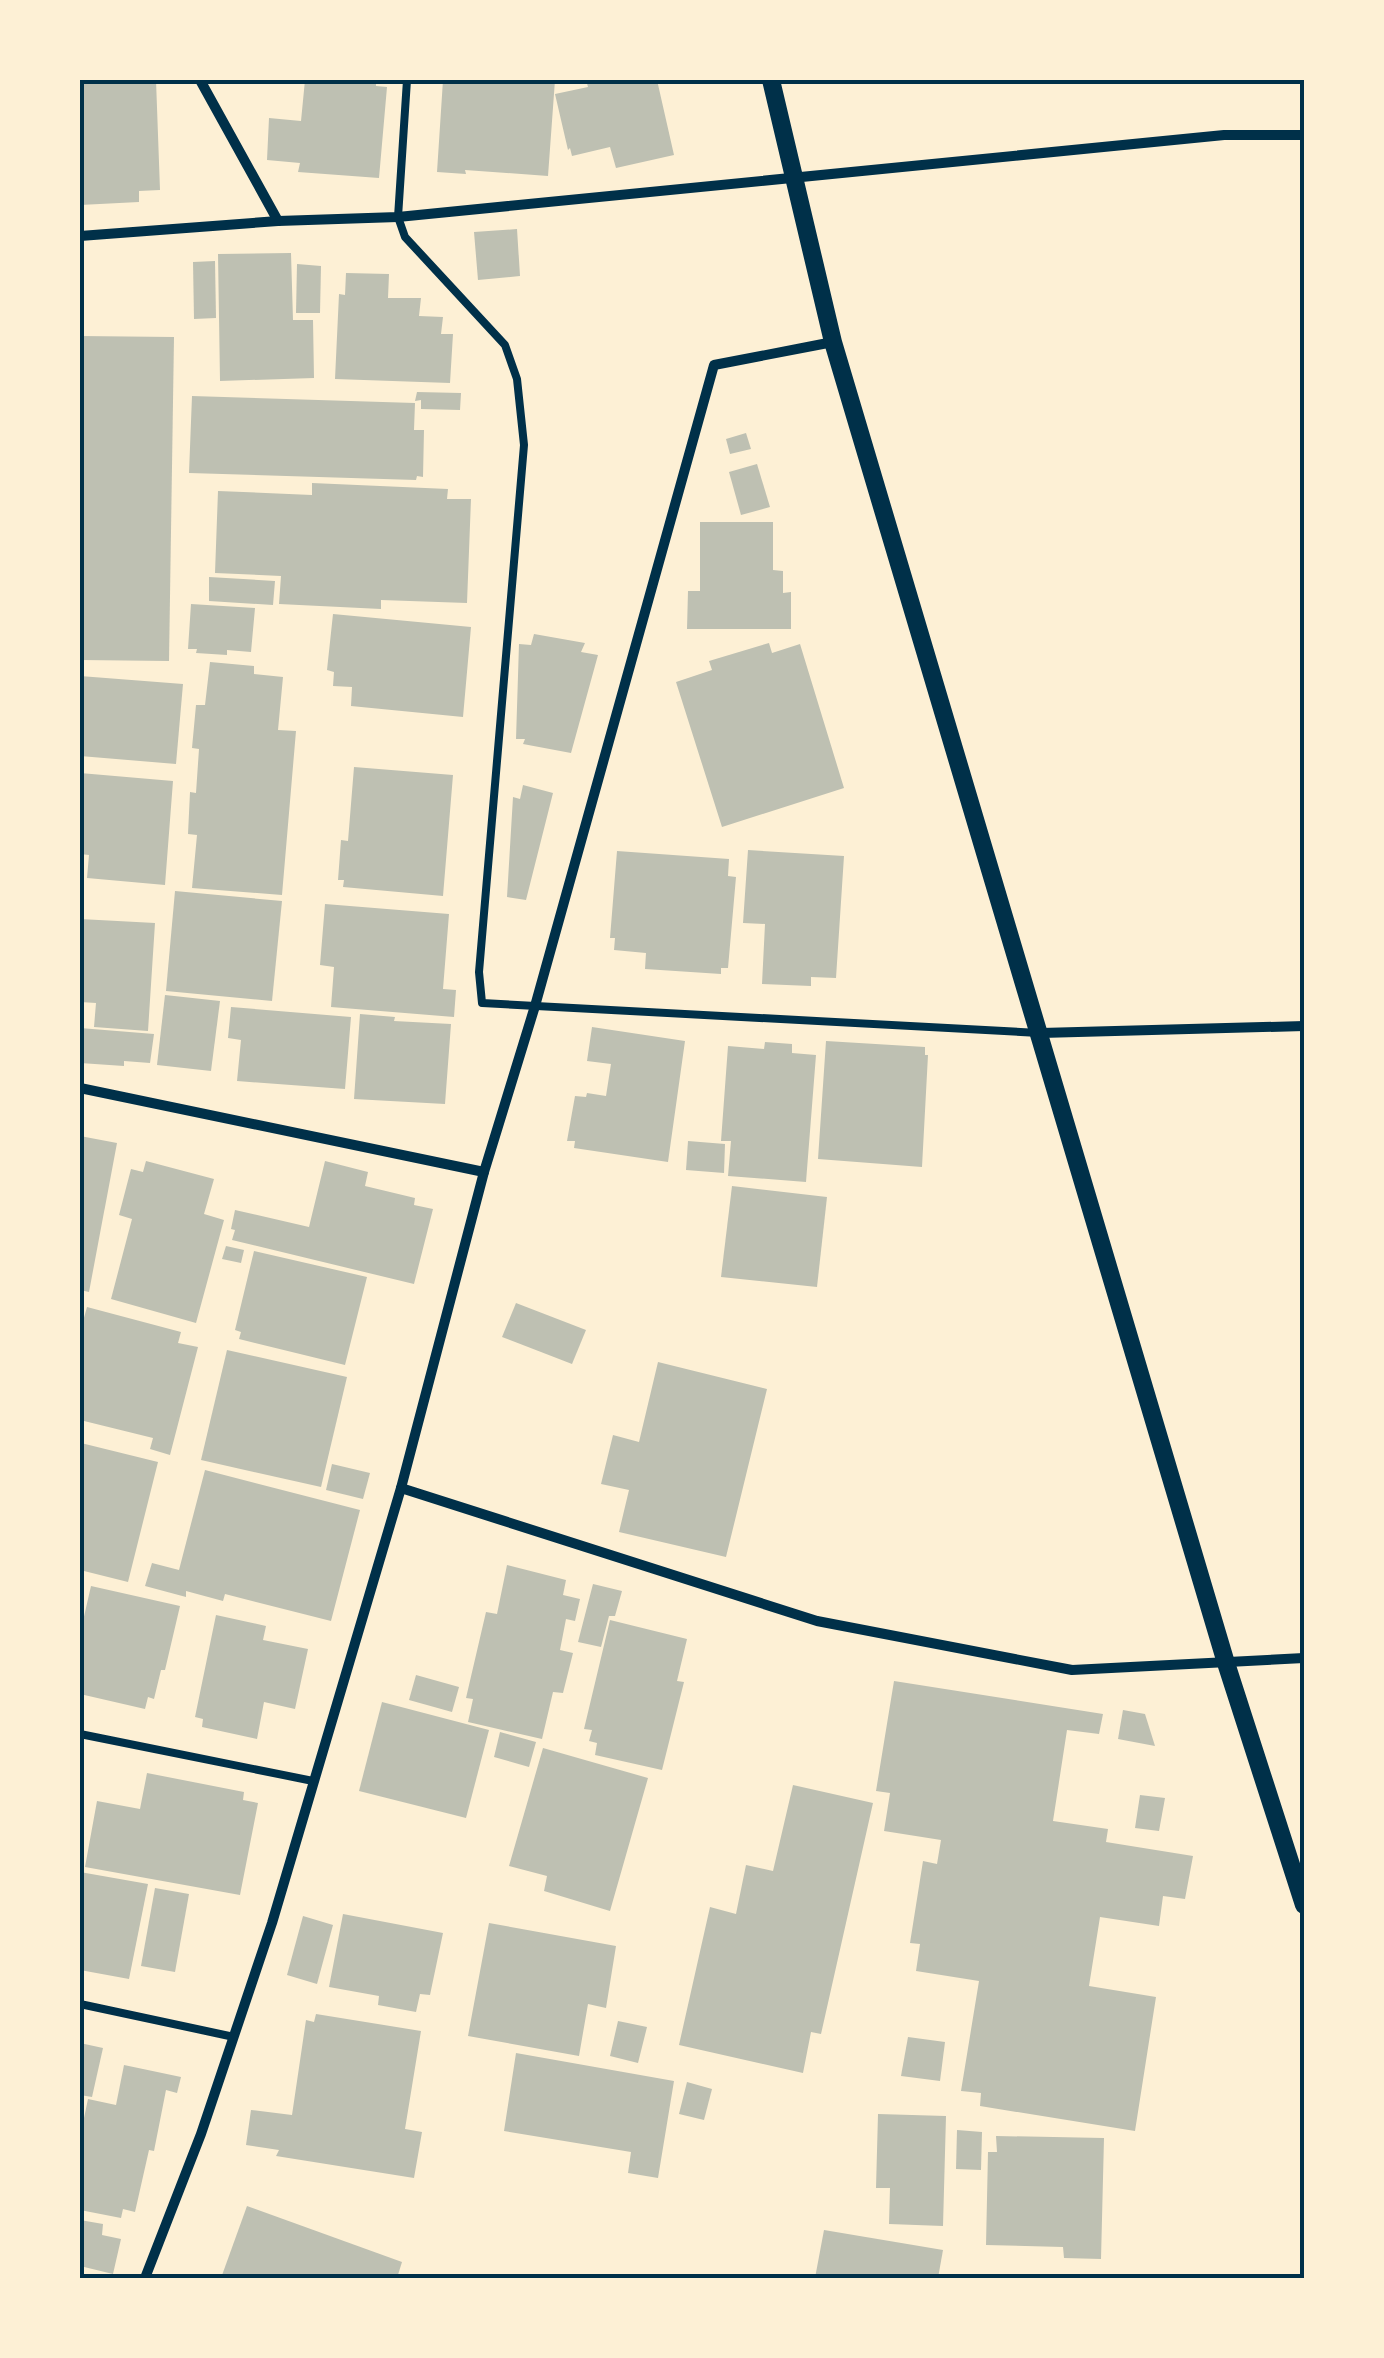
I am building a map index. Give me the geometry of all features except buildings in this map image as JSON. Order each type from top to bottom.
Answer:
[{"type":"street","points":[[200,80],[278,221]]},
{"type":"street","points":[[771,80],[834,342],[1226,1663],[1304,1905]]},
{"type":"street","points":[[80,236],[278,221],[398,218],[1224,135],[1304,135]]},
{"type":"street","points":[[145,2278],[272,1923],[401,1488],[484,1172],[535,1006],[714,365],[834,342]]},
{"type":"street","points":[[1041,1033],[1304,1026]]},
{"type":"street","points":[[80,1088],[484,1172]]},
{"type":"street","points":[[401,1488],[817,1621],[1072,1670],[1304,1658]]},
{"type":"lane","points":[[407,80],[398,218],[405,237],[505,345],[517,379],[524,445],[479,972],[482,1003],[1041,1033]]},
{"type":"lane","points":[[80,1734],[313,1781]]},
{"type":"lane","points":[[80,2004],[234,2037]]}]
